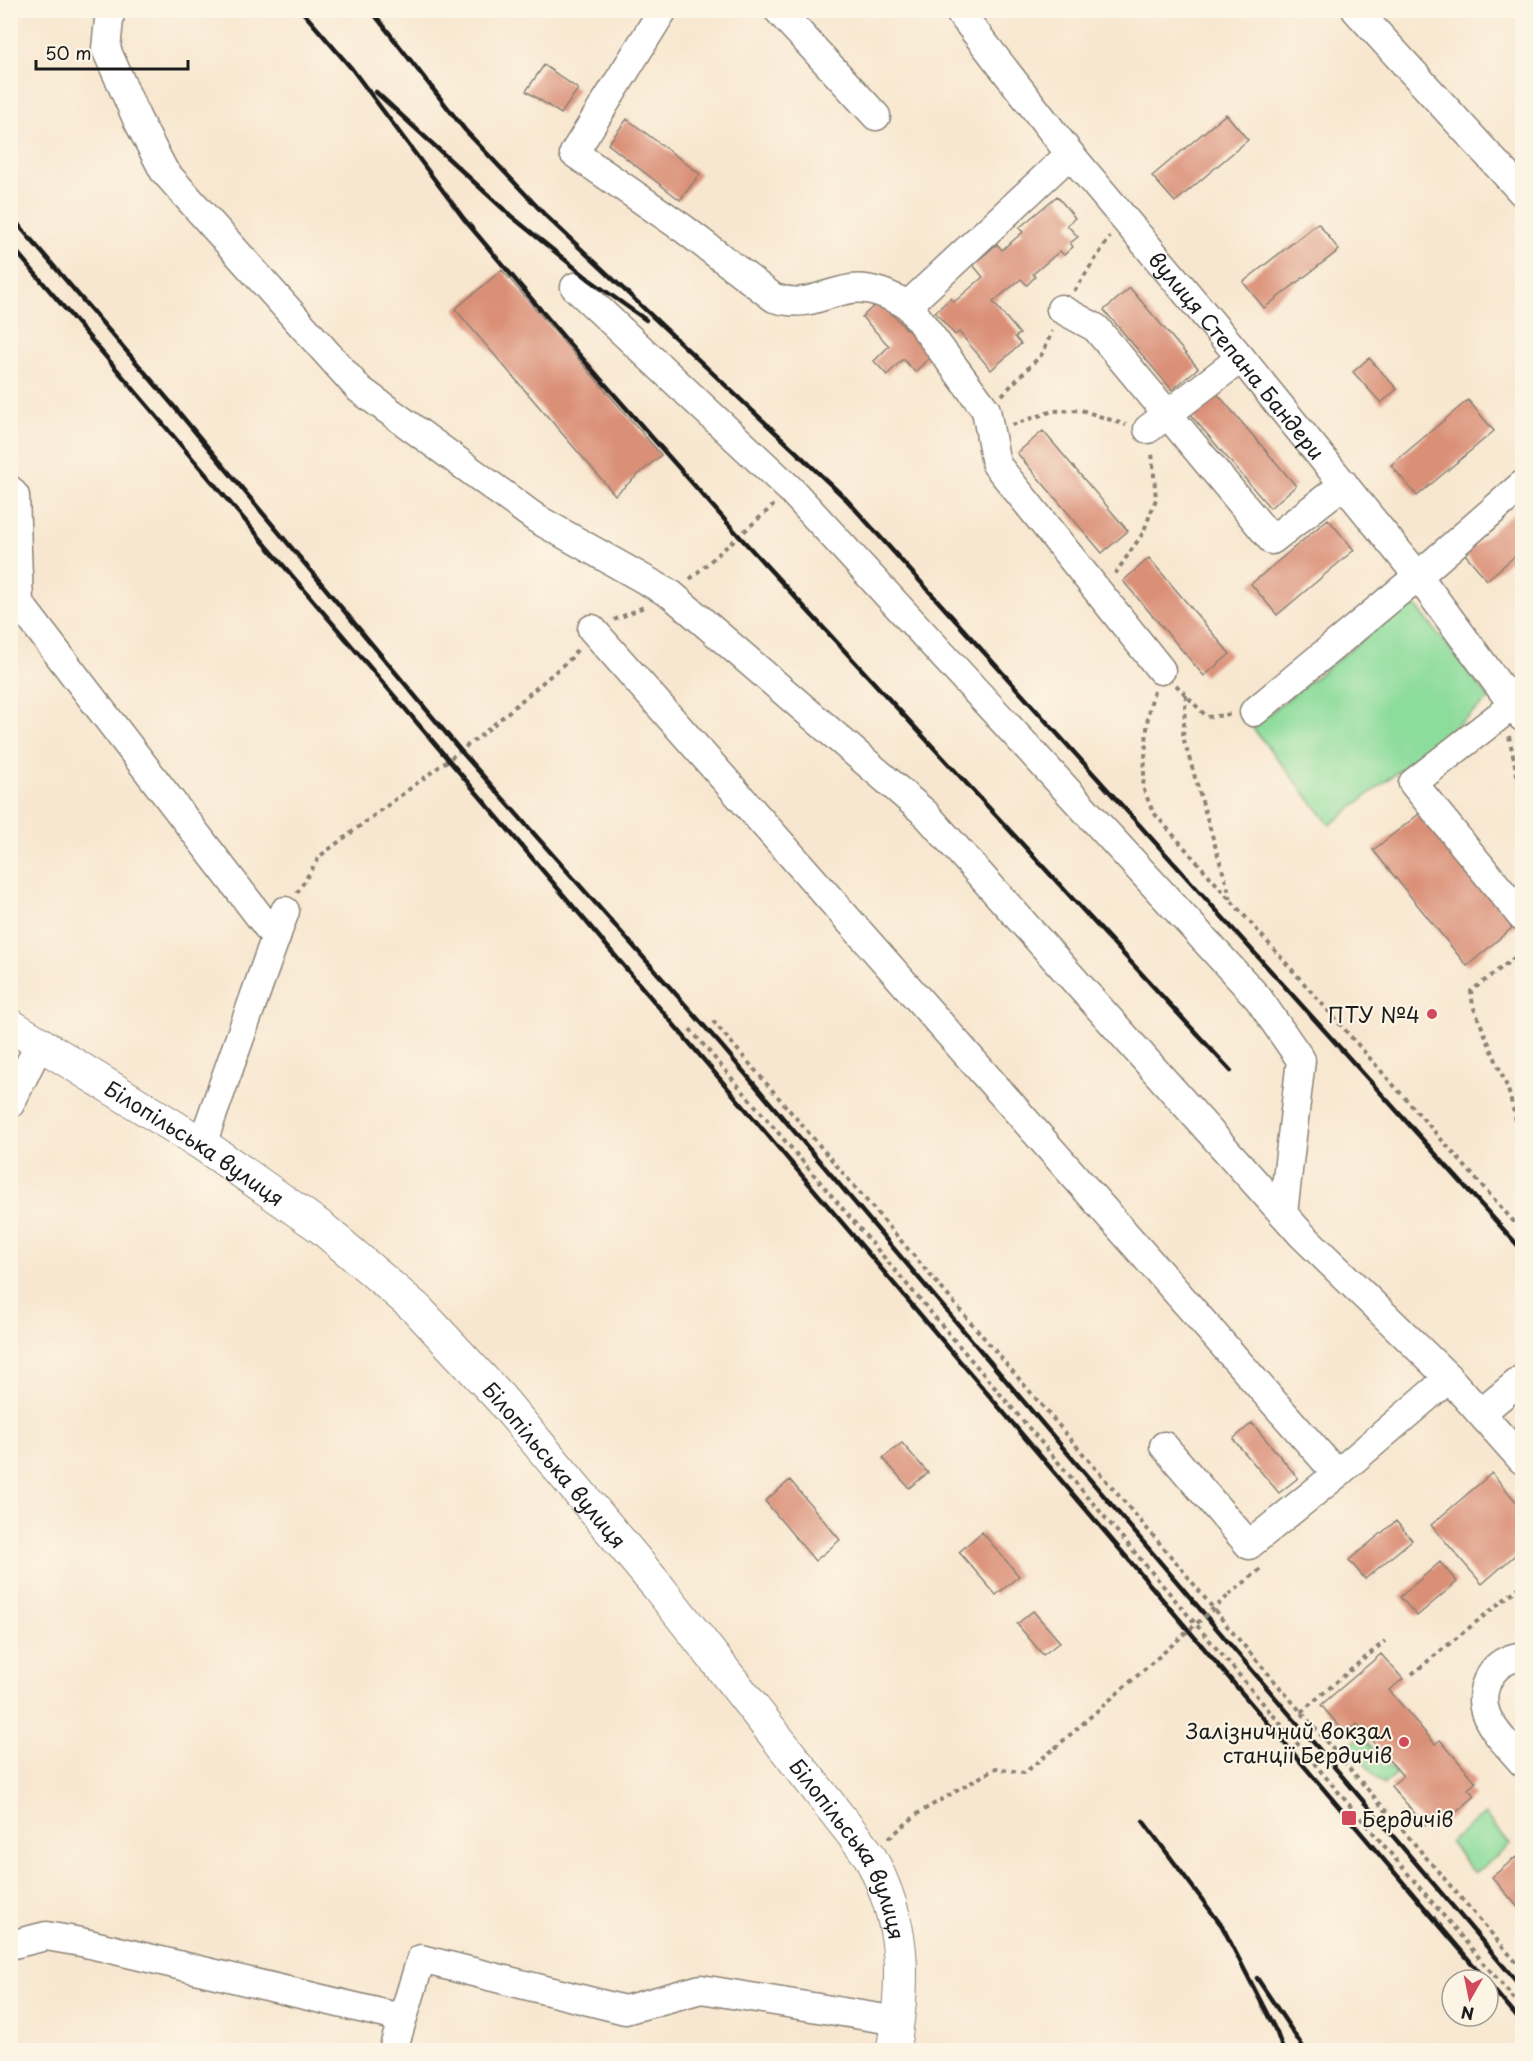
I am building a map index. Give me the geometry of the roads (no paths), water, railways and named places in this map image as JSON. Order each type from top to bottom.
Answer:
[{"type":"main road","name":"Білопільська вулиця","points":[[10,1025],[202,1144],[322,1228],[425,1317],[500,1398],[651,1579],[869,1855],[890,1901],[897,1930],[902,1993],[896,2036]]},
{"type":"street","points":[[110,10],[106,49],[137,119],[164,171],[359,389],[537,519],[672,595],[926,813],[1302,1235],[1449,1378],[1522,1460]]},
{"type":"street","points":[[663,10],[574,153],[684,229],[774,298],[786,302],[810,302],[852,289],[884,292],[908,305],[986,411],[996,464],[1161,670]]},
{"type":"street","points":[[778,10],[876,116]]},
{"type":"street","name":"вулиця Степана Бандери","points":[[958,10],[1070,154],[1241,358],[1418,576],[1513,711]]},
{"type":"street","points":[[1356,10],[1522,192]]},
{"type":"street","points":[[908,305],[1070,154]]},
{"type":"street","points":[[575,287],[791,490],[1258,998],[1301,1060],[1283,1213]]},
{"type":"street","points":[[1061,309],[1096,328],[1158,422],[1272,540],[1344,484]]},
{"type":"street","points":[[1158,422],[1241,358]]},
{"type":"street","points":[[1254,712],[1418,576],[1522,485]]},
{"type":"street","points":[[10,490],[15,495],[19,603],[276,938]]},
{"type":"street","points":[[592,630],[1337,1474]]},
{"type":"street","points":[[1513,711],[1413,783],[1522,916]]},
{"type":"street","points":[[202,1144],[285,911]]},
{"type":"street","points":[[10,1104],[40,1043]]},
{"type":"street","points":[[1164,1446],[1249,1545],[1337,1474],[1449,1378]]},
{"type":"street","points":[[1481,1413],[1522,1379]]},
{"type":"street","points":[[1522,1656],[1506,1661],[1494,1669],[1486,1682],[1482,1697],[1484,1712],[1491,1725],[1513,1733],[1522,1762]]},
{"type":"street","points":[[10,1945],[46,1936],[81,1942],[402,2018]]},
{"type":"street","points":[[393,2050],[421,1959],[625,2010],[701,1989],[896,2036]]},
{"type":"railway","points":[[301,10],[352,69],[464,219],[567,341],[739,536],[1231,1071]]},
{"type":"railway","points":[[371,10],[465,130],[545,215],[846,499],[1522,1250]]},
{"type":"railway","points":[[376,92],[511,216],[590,280],[646,320]]},
{"type":"railway","points":[[10,215],[171,403],[460,750],[720,1044],[1522,1988]]},
{"type":"railway","points":[[10,244],[1476,1968]]},
{"type":"railway","points":[[1143,1821],[1222,1926],[1277,2033],[1283,2050]]},
{"type":"railway","points":[[1257,1978],[1305,2050]]},
{"type":"railway","points":[[1500,1997],[1522,2023]]},
{"type":"place","name":"ПТУ №4","points":[[1432,1014]]},
{"type":"place","name":"Залізничний вокзал станції Бердичів","points":[[1404,1742]]},
{"type":"place","name":"Бердичів","points":[[1349,1818]]}]
